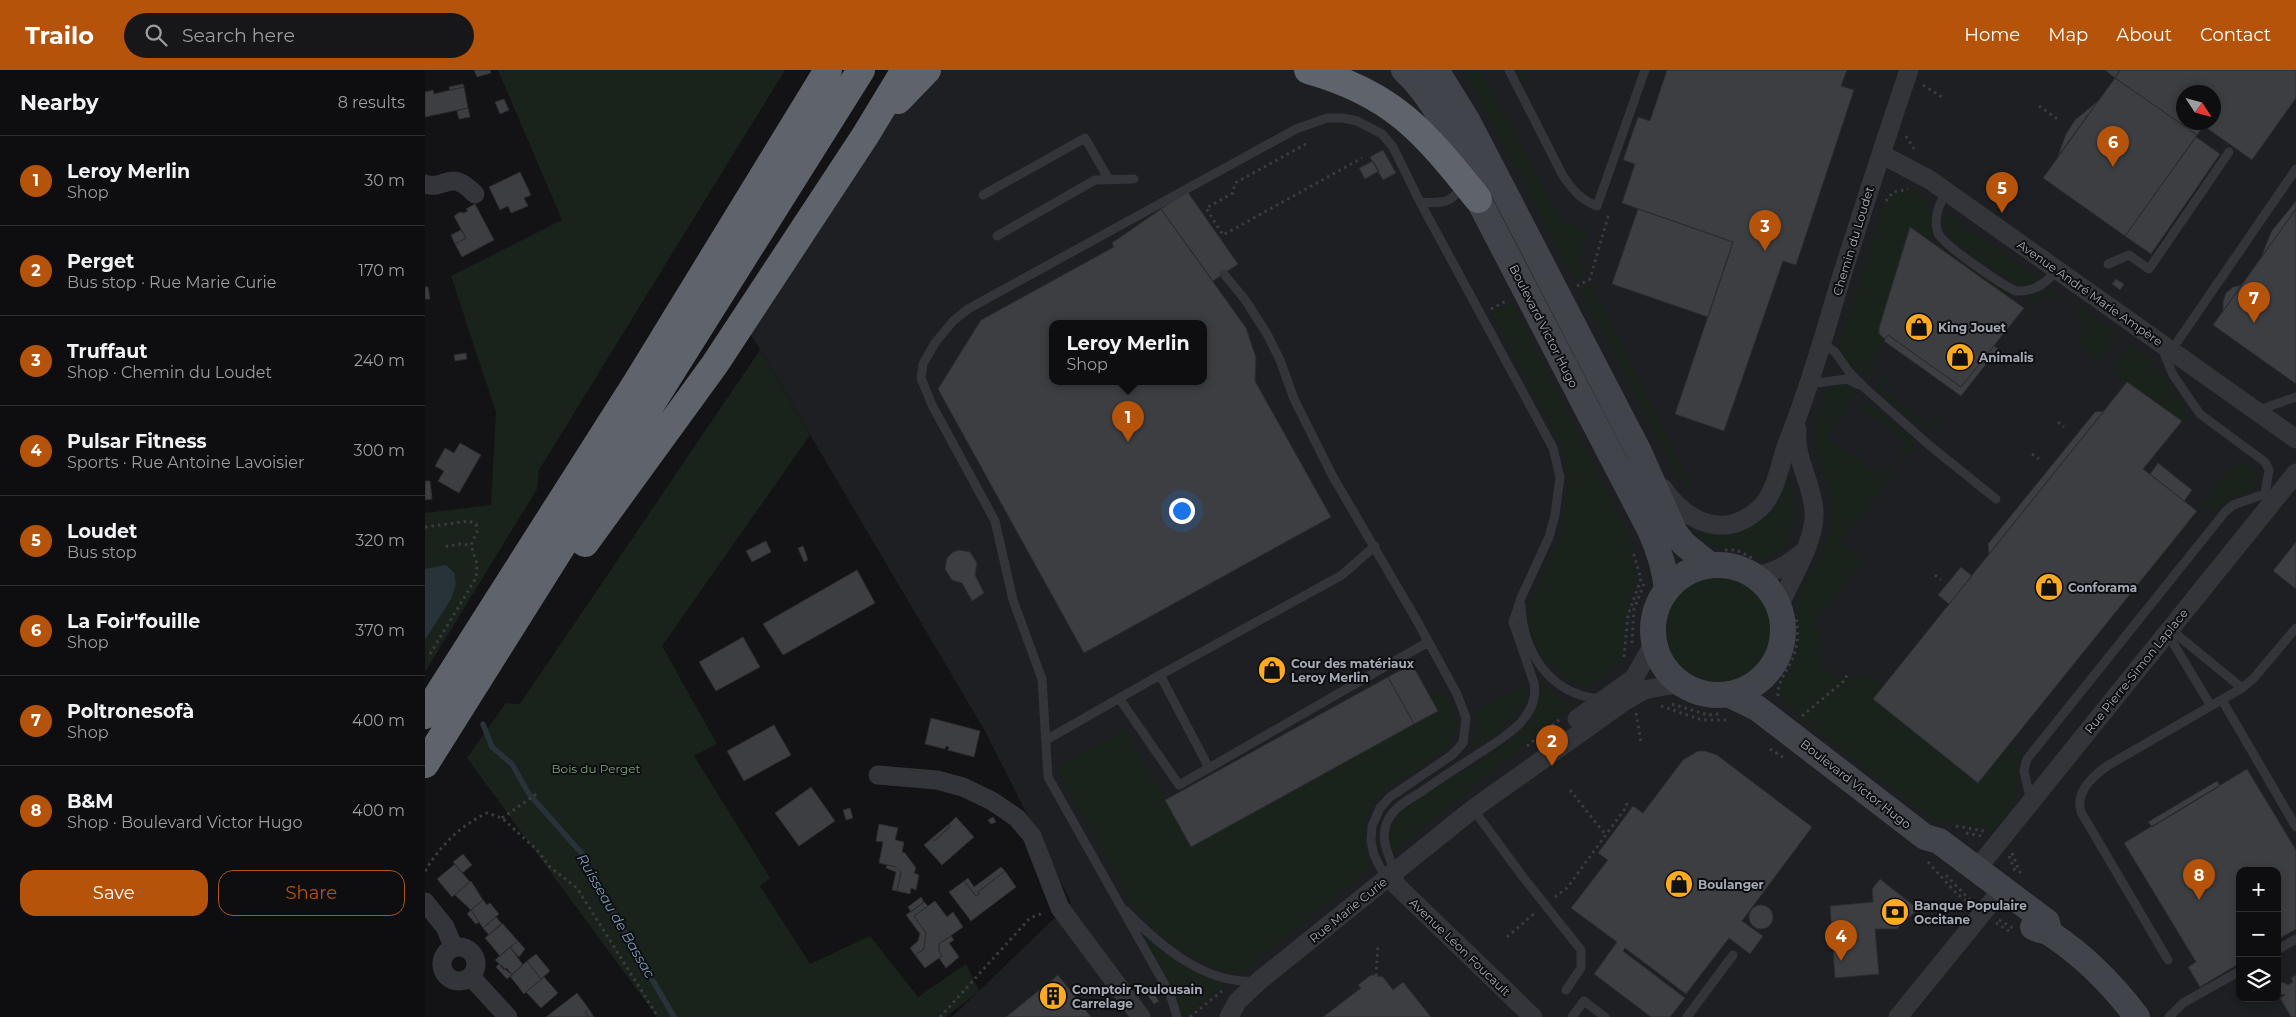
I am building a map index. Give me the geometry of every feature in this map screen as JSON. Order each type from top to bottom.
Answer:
[{"type":"highway","points":[[799,117],[815,70]]},
{"type":"highway","points":[[425,715],[637,382],[829,70]]},
{"type":"highway","points":[[425,764],[861,70]]},
{"type":"highway","points":[[465,700],[535,613],[715,364],[865,136],[905,70]]},
{"type":"highway","points":[[865,136],[927,70]]},
{"type":"highway","points":[[1309,70],[1365,90],[1397,109],[1434,144],[1469,184]]},
{"type":"main road","name":"Boulevard Victor Hugo","points":[[1404,70],[1433,107],[1469,184],[1650,530],[1660,552],[1666,572],[1656,583]]},
{"type":"main road","name":"Boulevard Victor Hugo","points":[[1436,70],[1467,120],[1639,452],[1675,532],[1684,544],[1710,565]]},
{"type":"main road","points":[[1710,565],[1733,567],[1754,576],[1769,590],[1779,608],[1783,636],[1773,663],[1765,675],[1728,704],[1680,683],[1661,661],[1643,646],[1655,615],[1656,583],[1710,565]]},
{"type":"main road","name":"Boulevard Victor Hugo","points":[[1765,675],[1764,690],[1769,704],[1786,732]]},
{"type":"main road","name":"Boulevard Victor Hugo","points":[[1728,704],[1757,708],[1925,837],[1939,841],[2047,922],[2049,932]]},
{"type":"main road","name":"Boulevard Victor Hugo","points":[[1925,837],[1932,850],[2037,930],[2049,932],[2098,973],[2137,1017]]},
{"type":"street","name":"Chemin du Loudet","points":[[1639,452],[1672,501],[1691,518],[1711,525],[1734,523],[1748,517],[1762,506],[1771,490],[1799,414],[1881,154],[1915,77]]},
{"type":"street","name":"Avenue André Marie Ampère","points":[[1881,154],[1930,180],[2296,439]]},
{"type":"street","points":[[425,184],[432,186],[451,180],[468,187],[475,194]]},
{"type":"street","name":"Chemin du Loudet","points":[[1779,608],[1795,575],[1809,538],[1814,512],[1811,489],[1796,444],[1799,414]]},
{"type":"street","name":"Rue Pierre-Simon Laplace","points":[[1976,870],[2168,631],[2269,497],[2296,473]]},
{"type":"street","name":"Chemin du Loudet","points":[[1754,576],[1770,574],[1786,567],[1803,551]]},
{"type":"street","name":"Rue Marie Curie","points":[[1473,808],[1497,784],[1558,733],[1634,678],[1643,646]]},
{"type":"street","name":"Rue Marie Curie","points":[[1229,1017],[1237,1002],[1259,981],[1473,808],[1625,701],[1644,690],[1680,683]]},
{"type":"street","points":[[878,775],[937,780],[963,787],[993,801],[1017,818],[1032,836],[1060,908],[1141,1017]]},
{"type":"street","name":"Avenue Léon Foucault","points":[[1394,873],[1395,884],[1533,1017]]},
{"type":"street","points":[[1898,1017],[1995,899]]},
{"type":"street","points":[[425,902],[445,927],[454,948]]},
{"type":"street","points":[[462,947],[473,954],[476,967],[471,977],[456,982],[445,975],[442,962],[449,950],[462,947]]},
{"type":"street","points":[[471,977],[508,1017]]},
{"type":"lane","points":[[1509,70],[1563,176],[1575,192],[1585,201],[1597,206],[1645,70]]},
{"type":"lane","points":[[1177,1017],[1170,994],[1048,777],[1042,679],[1013,600],[995,521],[932,405],[921,378],[923,364],[935,343],[947,328],[968,309],[1296,129],[1327,118],[1357,121],[1382,134],[1393,147],[1413,189],[1553,448],[1560,477],[1549,537],[1521,598],[1513,622],[1533,680],[1535,691],[1532,706],[1525,718],[1497,743],[1413,797],[1391,814],[1386,825],[1384,847],[1394,873]]},
{"type":"lane","points":[[983,194],[1085,138],[1108,178]]},
{"type":"lane","points":[[2107,264],[2129,255],[2149,269],[2229,152]]},
{"type":"lane","points":[[2031,802],[2024,771],[2027,759],[2225,512],[2233,505],[2269,497],[2269,470],[2265,462],[2201,414],[2173,375],[2166,347],[2296,169]]},
{"type":"lane","points":[[997,236],[1095,180],[1108,178],[1134,179]]},
{"type":"lane","points":[[1420,202],[1448,202],[1469,184]]},
{"type":"lane","points":[[1947,192],[1941,200],[1936,221],[1942,239],[1955,250],[2017,291],[2036,289],[2047,282],[2057,270]]},
{"type":"lane","points":[[1223,274],[1246,301],[1267,334],[1313,438],[1336,483],[1375,546],[1457,694],[1466,718],[1466,732],[1463,743],[1452,755],[1390,797],[1380,808],[1372,826],[1371,841],[1374,855],[1381,869],[1394,873]]},
{"type":"lane","points":[[1822,343],[1835,352],[1847,369],[1866,389],[1929,445],[1996,499]]},
{"type":"lane","points":[[1809,384],[1847,380],[1866,389]]},
{"type":"lane","points":[[2256,411],[2296,397]]},
{"type":"lane","points":[[1046,740],[1342,575],[1375,546]]},
{"type":"lane","points":[[1521,598],[1522,624],[1526,640],[1547,674],[1575,693],[1587,698],[1604,699]]},
{"type":"lane","points":[[2168,960],[2081,812],[2079,804],[2089,782],[2107,766],[2242,688],[2253,679],[2296,628]]},
{"type":"lane","points":[[2168,631],[2242,688]]},
{"type":"lane","points":[[2168,631],[2211,706]]},
{"type":"lane","points":[[1119,698],[1179,786],[1428,642]]},
{"type":"lane","points":[[1160,675],[1209,768]]},
{"type":"lane","points":[[2222,700],[2296,827]]},
{"type":"lane","points":[[1473,808],[1523,877],[1581,950],[1581,968],[1566,990]]},
{"type":"lane","points":[[1117,902],[1155,941],[1175,954],[1205,970],[1227,978],[1246,982],[1259,981]]},
{"type":"lane","points":[[2281,948],[2296,939]]},
{"type":"lane","points":[[1687,1017],[1733,955]]},
{"type":"lane","points":[[2169,1017],[2183,1003],[2236,973]]},
{"type":"lane","points":[[1572,1017],[1584,1001],[1605,1017]]},
{"type":"path","points":[[1915,77],[1942,97]]},
{"type":"path","points":[[2039,106],[2059,120]]},
{"type":"path","points":[[1307,144],[1235,183],[1233,193],[1206,208],[1223,235],[1363,158]]},
{"type":"path","points":[[1571,289],[1590,280],[1603,239]]},
{"type":"path","points":[[1482,314],[1513,297]]},
{"type":"path","points":[[2058,422],[2064,427]]},
{"type":"path","points":[[2033,454],[2039,459]]},
{"type":"path","points":[[425,527],[469,521],[476,524],[477,532],[471,545],[477,564],[476,578],[430,654]]},
{"type":"path","points":[[443,547],[460,544],[471,545]]},
{"type":"path","points":[[1935,574],[1941,580]]},
{"type":"path","points":[[1643,646],[1634,608],[1656,583]]},
{"type":"path","points":[[1628,659],[1630,654]]},
{"type":"path","points":[[1764,742],[1770,749],[1786,732],[1845,680],[1848,673]]},
{"type":"path","points":[[1660,702],[1708,715],[1728,704]]},
{"type":"path","points":[[1655,708],[1661,706],[1702,720],[1731,720],[1738,723]]},
{"type":"path","points":[[1637,708],[1631,709],[1636,713],[1641,742]]},
{"type":"path","points":[[1636,713],[1642,712]]},
{"type":"path","points":[[1570,790],[1605,834]]},
{"type":"path","points":[[502,818],[538,793]]},
{"type":"path","points":[[1507,937],[1567,888],[1627,806],[1626,801]]},
{"type":"path","points":[[425,871],[434,855],[468,822],[487,813],[502,818],[537,850],[551,867],[577,888],[658,1017]]},
{"type":"path","points":[[940,1017],[1030,918],[1060,908]]},
{"type":"path","points":[[1376,976],[1378,945]]},
{"type":"shaded area","points":[[900,70],[2296,70],[2296,1017],[952,1017],[1071,902],[985,731],[740,316]]},
{"type":"shaded area","points":[[446,565],[454,573],[456,584],[451,599],[425,640],[425,569]]},
{"type":"green space","points":[[498,70],[785,70],[539,470],[537,489],[425,672],[425,513],[491,505],[496,412],[451,276],[562,220]]},
{"type":"green space","points":[[1463,70],[1481,70],[1562,222],[1589,231],[1578,262],[1587,267],[1584,276],[1576,282]]},
{"type":"green space","points":[[1514,70],[1528,72],[1523,86]]},
{"type":"green space","points":[[1906,190],[1928,200],[1933,236],[1929,241],[1910,228],[1879,328],[1879,334],[1885,342],[1869,364],[1872,373],[1869,377],[1864,377],[1847,363],[1839,345],[1882,209],[1894,193]]},
{"type":"green space","points":[[1948,215],[2038,278],[2031,284],[2019,287],[1956,244],[1948,236],[1944,228]]},
{"type":"green space","points":[[1935,240],[1940,246],[2011,295],[2009,298],[1933,243]]},
{"type":"green space","points":[[1592,284],[1694,492],[1678,477],[1580,290]]},
{"type":"green space","points":[[2054,290],[2116,333],[2115,338],[2097,360],[2077,343],[2081,330],[2081,319],[2077,309],[2069,301],[2060,297],[2049,296],[2037,301],[2026,310],[2013,300],[2025,308],[2031,301],[2026,297]]},
{"type":"green space","points":[[1512,302],[1636,551],[1630,555],[1638,576],[1625,617],[1625,642],[1620,660],[1591,687],[1573,681],[1555,669],[1541,655],[1532,639],[1528,623],[1529,607],[1561,533],[1569,481],[1561,444],[1491,314]]},
{"type":"green space","points":[[2133,346],[2149,359],[2186,409],[2186,420],[2182,421],[2110,370],[2127,348]]},
{"type":"green space","name":"Bois du Perget","points":[[760,350],[810,435],[662,646],[717,744],[694,756],[770,878],[760,886],[810,964],[870,936],[918,997],[966,964],[979,991],[946,1017],[657,1017],[467,758],[506,703],[520,704]]},
{"type":"green space","points":[[1882,377],[1888,378],[1880,389],[1929,424],[1938,413],[1940,419],[1929,430],[1923,428],[1879,392],[1876,385]]},
{"type":"green space","points":[[1844,383],[1853,390],[1854,397],[1826,437],[1880,476],[1889,464],[1894,473],[1840,542],[1863,561],[1812,624],[1822,633],[1818,643],[1818,654],[1821,663],[1835,677],[1855,678],[1865,673],[1882,687],[1873,699],[1978,783],[2009,745],[2021,755],[2017,764],[2018,789],[2015,801],[1992,833],[1983,827],[1935,821],[1796,715],[1781,698],[1779,690],[1781,682],[1797,653],[1799,638],[1798,599],[1828,540],[1832,519],[1830,496],[1815,440],[1817,420],[1826,388]]},
{"type":"green space","points":[[1864,403],[1869,403],[1913,441],[1915,447],[1911,453],[1905,455],[1899,451],[1906,441],[1862,409],[1854,420]]},
{"type":"green space","points":[[2241,462],[2250,465],[2258,474],[2256,488],[2228,498],[2217,510],[2202,507],[2129,600],[2127,598],[2231,467]]},
{"type":"green space","points":[[1786,474],[1794,503],[1794,524],[1787,542],[1776,553],[1763,560],[1739,547],[1725,548],[1703,542],[1696,533],[1704,529],[1729,533],[1754,525],[1771,509]]},
{"type":"green space","points":[[1716,576],[1737,580],[1754,592],[1766,609],[1770,630],[1766,651],[1754,668],[1737,680],[1716,684],[1695,680],[1678,668],[1666,651],[1662,630],[1666,609],[1678,592],[1695,580]]},
{"type":"green space","points":[[1542,681],[1554,694],[1572,705],[1392,853],[1391,830],[1405,810],[1429,791],[1490,755],[1517,734],[1536,710]]},
{"type":"green space","points":[[1524,684],[1526,703],[1496,734],[1471,749],[1476,712]]},
{"type":"green space","points":[[1442,693],[1451,704],[1456,716],[1457,729],[1452,740],[1442,751],[1379,796],[1369,812],[1364,831],[1365,854],[1370,868],[1242,972],[1230,972],[1201,961],[1156,934],[1131,903],[1058,771],[1059,766],[1125,729],[1191,847],[1438,711],[1430,696]]},
{"type":"green space","points":[[1136,930],[1182,965],[1227,983],[1184,1017],[1180,1017],[1169,983]]},
{"type":"building","points":[[474,70],[490,70],[491,73],[477,77]]},
{"type":"building","points":[[1667,70],[1847,70],[1841,86],[1854,90],[1796,265],[1783,261],[1724,431],[1675,414],[1733,242],[1622,203],[1635,164],[1623,160],[1638,117],[1650,121]]},
{"type":"building","points":[[2105,70],[2120,70],[2115,78]]},
{"type":"building","points":[[2120,70],[2296,70],[2296,98],[2252,160],[2210,130],[2221,130],[2221,85],[2176,85],[2176,120],[2115,78]]},
{"type":"building","points":[[2115,78],[2176,120],[2176,130],[2190,130],[2197,135],[2125,236],[2043,178]]},
{"type":"building","points":[[463,84],[464,87],[450,90],[449,87]]},
{"type":"building","points":[[464,87],[468,108],[425,117],[425,92],[433,90],[434,94]]},
{"type":"building","points":[[504,99],[509,110],[500,114],[495,102]]},
{"type":"building","points":[[2098,101],[2058,156],[2066,134],[2075,120]]},
{"type":"building","points":[[468,108],[470,117],[459,119],[457,111]]},
{"type":"building","points":[[2190,130],[2201,130],[2197,135]]},
{"type":"building","points":[[2196,137],[2220,154],[2151,254],[2125,236]]},
{"type":"building","points":[[1383,150],[1396,173],[1383,180],[1370,157]]},
{"type":"building","points":[[1373,161],[1379,171],[1365,179],[1359,168]]},
{"type":"building","points":[[520,172],[531,195],[524,198],[528,206],[511,213],[508,206],[500,210],[489,187]]},
{"type":"building","points":[[1187,191],[1238,264],[1213,281],[1161,209]]},
{"type":"building","points":[[2296,201],[2296,209],[2261,258],[2271,232]]},
{"type":"building","points":[[475,204],[494,240],[462,257],[455,244],[466,238],[454,216],[460,212],[468,211],[466,209]]},
{"type":"building","points":[[1161,209],[1246,328],[1256,358],[1255,381],[1331,517],[1084,653],[938,389],[981,320],[1114,247],[1112,243]]},
{"type":"building","points":[[1638,209],[1733,242],[1708,317],[1612,284]]},
{"type":"building","points":[[2296,209],[2296,384],[2213,325]]},
{"type":"building","points":[[1910,227],[2024,308],[1961,387],[1888,335],[1885,339],[1879,334],[1879,328]]},
{"type":"building","points":[[461,230],[466,238],[455,244],[451,235]]},
{"type":"building","points":[[2116,279],[2124,284],[2120,290],[2112,284]]},
{"type":"building","points":[[2242,285],[2223,311],[2226,293],[2233,287]]},
{"type":"building","points":[[425,287],[428,287],[430,299],[425,299]]},
{"type":"building","points":[[1888,335],[1961,387],[1994,346],[1998,349],[1961,396],[1884,341]]},
{"type":"building","points":[[466,353],[467,359],[455,361],[454,355]]},
{"type":"building","name":"Conforama","points":[[2127,382],[2182,421],[2143,469],[2197,511],[1978,783],[1873,699]]},
{"type":"building","points":[[2104,411],[1989,554],[1988,544],[2095,412]]},
{"type":"building","points":[[460,443],[481,455],[459,493],[438,481],[444,471],[435,466],[445,448],[454,453]]},
{"type":"building","points":[[2158,463],[2192,490],[2184,501],[2150,474]]},
{"type":"building","points":[[425,481],[430,481],[432,499],[425,500]]},
{"type":"building","points":[[766,541],[771,552],[752,562],[746,551]]},
{"type":"building","points":[[2296,542],[2296,589],[2273,571]]},
{"type":"building","points":[[803,546],[808,560],[804,562],[798,548]]},
{"type":"building","points":[[959,550],[970,552],[977,563],[975,575],[984,593],[972,601],[962,583],[952,580],[945,569],[947,558],[953,552]]},
{"type":"building","points":[[1961,567],[1972,576],[1949,604],[1938,595]]},
{"type":"building","points":[[857,570],[875,603],[783,655],[763,624]]},
{"type":"building","points":[[743,637],[760,667],[716,691],[699,662]]},
{"type":"building","points":[[1412,664],[1438,711],[1414,724],[1388,677]]},
{"type":"building","points":[[1388,677],[1414,724],[1191,847],[1165,800]]},
{"type":"building","points":[[931,718],[980,731],[974,757],[948,750],[949,747],[946,746],[945,749],[925,744]]},
{"type":"building","points":[[774,725],[791,755],[744,781],[727,751]]},
{"type":"building","name":"Boulanger","points":[[1698,751],[1717,755],[1812,827],[1742,921],[1763,936],[1750,954],[1729,938],[1686,994],[1625,948],[1623,951],[1685,998],[1670,1017],[1651,1017],[1594,974],[1617,942],[1571,908],[1608,860],[1598,853],[1633,806],[1643,813],[1683,760]]},
{"type":"building","points":[[2247,769],[2296,850],[2296,929],[2281,938],[2281,867],[2236,867],[2236,965],[2200,987],[2188,967],[2196,962],[2124,843]]},
{"type":"building","points":[[2217,781],[2220,786],[2152,827],[2148,822]]},
{"type":"building","points":[[811,787],[835,821],[799,846],[775,813]]},
{"type":"building","points":[[850,808],[853,818],[846,820],[843,810]]},
{"type":"building","points":[[956,817],[974,837],[942,865],[924,845],[932,838],[934,841],[951,826],[949,824]]},
{"type":"building","points":[[993,817],[996,822],[991,824],[988,820]]},
{"type":"building","points":[[879,824],[898,828],[895,840],[904,842],[902,852],[905,853],[916,868],[914,873],[919,875],[916,890],[911,888],[910,894],[897,891],[901,872],[896,867],[879,863],[883,842],[876,841]]},
{"type":"building","points":[[949,824],[951,826],[934,841],[932,838]]},
{"type":"building","points":[[463,854],[472,865],[462,873],[453,862]]},
{"type":"building","points":[[455,864],[470,882],[452,897],[437,879]]},
{"type":"building","points":[[887,865],[896,867],[901,872],[897,891],[892,890],[896,872],[886,868]]},
{"type":"building","points":[[1001,867],[1005,871],[978,892],[979,894],[976,896],[964,881],[968,878],[974,887]]},
{"type":"building","points":[[1005,871],[1016,887],[971,921],[949,892],[964,881],[976,896],[979,894],[978,892]]},
{"type":"building","points":[[1880,879],[1918,909],[1897,929],[1875,929],[1879,974],[1835,978],[1830,906],[1873,902],[1872,889]]},
{"type":"building","points":[[471,881],[483,900],[471,910],[455,895]]},
{"type":"building","points":[[921,897],[924,902],[911,912],[908,907]]},
{"type":"building","points":[[483,900],[487,905],[490,903],[499,914],[483,928],[471,910]]},
{"type":"building","points":[[935,901],[947,917],[953,912],[963,927],[939,944],[939,951],[942,956],[925,968],[915,955],[924,949],[926,933],[914,916]]},
{"type":"building","points":[[924,902],[928,906],[914,916],[926,933],[924,949],[915,955],[910,948],[918,941],[920,934],[906,915]]},
{"type":"building","points":[[1761,905],[1769,909],[1773,917],[1769,925],[1761,929],[1753,925],[1749,917],[1753,909]]},
{"type":"building","points":[[471,910],[479,922],[476,924],[467,914]]},
{"type":"building","points":[[496,917],[502,924],[489,935],[483,928]]},
{"type":"building","points":[[502,923],[518,941],[500,956],[485,938]]},
{"type":"building","points":[[951,936],[954,940],[949,943],[959,957],[946,968],[939,958],[942,956],[939,951],[939,944]]},
{"type":"building","points":[[518,941],[525,949],[519,957],[510,947]]},
{"type":"building","points":[[510,947],[523,965],[512,975],[495,960]]},
{"type":"building","points":[[536,954],[550,971],[541,979],[527,961]]},
{"type":"building","points":[[527,961],[541,979],[524,994],[510,976]]},
{"type":"building","points":[[499,964],[504,970],[507,968],[512,975],[507,979],[496,967]]},
{"type":"building","name":"Comptoir Toulousain Carrelage","points":[[1058,975],[1091,1017],[1006,1017]]},
{"type":"building","points":[[1371,975],[1383,977],[1393,990],[1403,982],[1431,1017],[1323,1017],[1361,988],[1358,985]]},
{"type":"building","points":[[2296,975],[2296,1017],[2291,1017],[2281,1000],[2281,997],[2285,995],[2281,994],[2281,983],[2288,985],[2293,982],[2291,978]]},
{"type":"building","points":[[544,977],[558,993],[541,1008],[526,992]]},
{"type":"building","points":[[577,993],[589,1009],[585,1012],[589,1017],[546,1017]]},
{"type":"building","points":[[1153,993],[1159,1001],[1154,1004],[1148,996]]},
{"type":"building","points":[[589,1009],[594,1017],[589,1017],[585,1012]]},
{"type":"waterway","name":"Ruisseau de Bassac","points":[[483,724],[492,747],[512,764],[529,794],[585,857],[595,881],[674,1017]]},
{"type":"place","name":"La Foir'fouille","points":[[2113,167]]},
{"type":"place","name":"Loudet","points":[[2002,213]]},
{"type":"place","name":"Truffaut","points":[[1765,251]]},
{"type":"place","name":"Poltronesofà","points":[[2254,323]]},
{"type":"place","name":"King Jouet","points":[[1919,327]]},
{"type":"place","name":"Animalis","points":[[1960,357]]},
{"type":"place","name":"Leroy Merlin","points":[[1128,442]]},
{"type":"place","name":"Conforama","points":[[2049,587]]},
{"type":"place","name":"Cour des matériaux Leroy Merlin","points":[[1272,670]]},
{"type":"place","name":"Perget","points":[[1552,766]]},
{"type":"place","name":"Boulanger","points":[[1679,884]]},
{"type":"place","name":"B&M","points":[[2199,900]]},
{"type":"place","name":"Banque Populaire Occitane","points":[[1895,912]]},
{"type":"place","name":"Pulsar Fitness","points":[[1841,961]]},
{"type":"place","name":"Comptoir Toulousain Carrelage","points":[[1053,996]]}]
